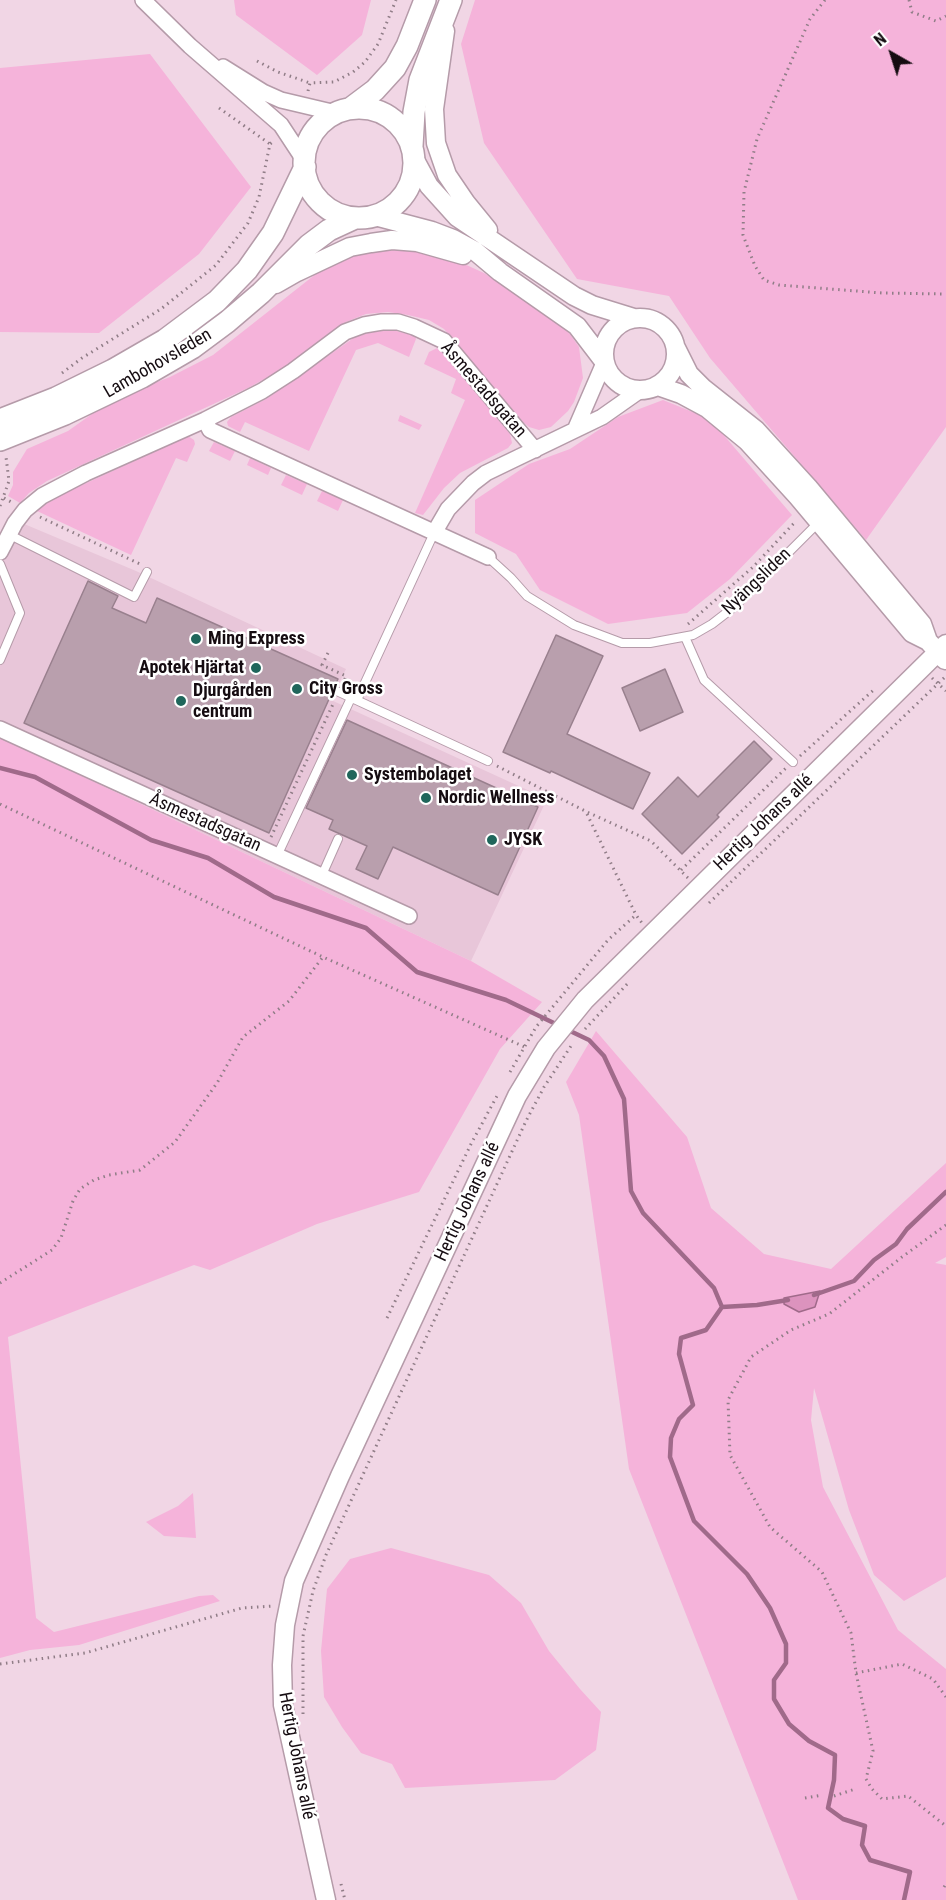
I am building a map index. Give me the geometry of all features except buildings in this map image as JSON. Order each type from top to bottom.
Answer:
[{"type":"main road","points":[[425,0],[407,46],[395,68],[375,90],[323,122],[312,135],[304,164],[309,186],[318,200],[334,212],[365,217],[393,207],[404,196],[413,176],[414,112],[420,80],[450,3]]},
{"type":"main road","points":[[344,111],[366,108],[389,117],[401,126],[413,153]]},
{"type":"main road","name":"Lambohovsleden","points":[[0,420],[56,398],[113,370],[165,340],[217,301],[247,270],[273,233],[304,164]]},
{"type":"main road","name":"Lambohovsleden","points":[[3,448],[65,414],[142,377],[192,348],[261,293],[309,245],[329,230],[365,217]]},
{"type":"street","points":[[143,0],[190,46],[286,130],[304,164]]},
{"type":"street","points":[[450,3],[434,109],[436,143],[447,175],[498,244]]},
{"type":"street","points":[[190,46],[263,92],[304,107],[344,111]]},
{"type":"street","points":[[413,153],[429,186],[457,217],[574,296],[592,305],[658,323],[670,334],[689,374],[756,430],[819,514]]},
{"type":"street","points":[[365,217],[432,231],[475,251],[500,272],[578,326],[604,361],[608,372],[616,382],[627,389],[639,391],[664,382],[673,370],[676,348]]},
{"type":"street","points":[[261,293],[297,272],[350,247],[392,240],[417,242],[458,252],[500,272]]},
{"type":"street","points":[[575,430],[604,361],[604,345],[610,333],[621,323],[634,318]]},
{"type":"street","name":"Åsmestadsgatan","points":[[0,552],[8,534],[25,510],[42,496],[69,481],[205,420],[262,391],[345,332],[382,321],[398,322],[414,327],[444,341],[535,450]]},
{"type":"street","points":[[658,386],[681,394],[707,408],[728,424],[819,514],[922,624],[940,650]]},
{"type":"street","name":"Åsmestadsgatan","points":[[434,533],[448,509],[472,483],[486,473],[602,417],[639,391]]},
{"type":"street","points":[[205,420],[210,430],[488,557]]},
{"type":"street","name":"Hertig Johans allé","points":[[326,1900],[283,1705],[282,1665],[285,1625],[294,1581],[340,1476],[517,1096],[546,1048],[577,1009],[940,650]]},
{"type":"street","name":"Åsmestadsgatan","points":[[0,729],[409,916]]},
{"type":"lane","name":"Nyängsliden","points":[[488,557],[527,596],[582,628],[622,643],[650,643],[693,635],[712,624],[734,607],[819,514]]},
{"type":"lane","points":[[271,853],[354,699],[434,533]]},
{"type":"lane","points":[[8,534],[134,597],[147,570]]},
{"type":"lane","points":[[0,564],[20,613],[0,660]]},
{"type":"lane","points":[[686,637],[704,680],[793,762]]},
{"type":"lane","points":[[339,692],[488,761]]},
{"type":"lane","points":[[322,875],[338,839]]},
{"type":"path","points":[[257,61],[278,72],[310,83],[334,82],[353,72],[365,62],[378,44],[396,0]]},
{"type":"path","points":[[825,0],[810,19],[757,139],[744,192],[743,235],[755,266],[764,280],[778,285],[882,293],[946,294]]},
{"type":"path","points":[[909,0],[912,12],[936,21],[946,16]]},
{"type":"path","points":[[304,107],[310,83]]},
{"type":"path","points":[[219,108],[270,144]]},
{"type":"path","points":[[55,379],[82,358],[161,309],[216,265],[238,238],[251,216],[259,197],[270,144],[286,130]]},
{"type":"path","points":[[0,506],[9,481],[3,448]]},
{"type":"path","points":[[4,498],[147,570]]},
{"type":"path","points":[[687,624],[819,514]]},
{"type":"path","points":[[271,853],[346,676],[322,665],[328,653]]},
{"type":"path","points":[[706,906],[946,676]]},
{"type":"path","points":[[938,684],[946,692]]},
{"type":"path","points":[[488,761],[587,812],[651,841],[698,888]]},
{"type":"path","points":[[0,804],[323,957],[524,1047]]},
{"type":"path","points":[[587,812],[636,915],[643,924]]},
{"type":"path","points":[[507,1077],[536,1027],[549,1010],[608,940],[636,915]]},
{"type":"path","points":[[0,1283],[52,1250],[61,1238],[73,1201],[80,1189],[94,1180],[109,1175],[140,1170],[175,1142],[217,1083],[243,1037],[289,1001],[323,957]]},
{"type":"path","points":[[583,1032],[634,977]]},
{"type":"path","points":[[303,1716],[303,1636],[313,1591],[326,1554],[526,1121],[577,1038]]},
{"type":"path","points":[[387,1318],[472,1142],[502,1088]]},
{"type":"path","points":[[946,1226],[829,1314],[791,1330],[751,1357],[728,1400],[730,1455],[770,1527],[822,1572],[850,1634],[873,1751],[866,1779],[872,1789],[882,1798],[909,1797],[946,1826]]},
{"type":"path","points":[[0,1664],[85,1653],[242,1608],[289,1606]]},
{"type":"path","points":[[856,1673],[902,1664],[933,1679],[946,1697]]},
{"type":"path","points":[[834,1796],[855,1789]]},
{"type":"path","points":[[805,1798],[822,1795]]},
{"type":"path","points":[[340,1877],[345,1900]]},
{"type":"shaded area","points":[[234,0],[371,0],[362,35],[317,75],[236,15]]},
{"type":"shaded area","points":[[475,0],[946,0],[946,427],[866,540],[710,358],[669,296],[577,279],[484,143],[461,44]]},
{"type":"shaded area","points":[[150,54],[251,187],[199,254],[99,333],[0,332],[0,68]]},
{"type":"shaded area","points":[[417,249],[462,263],[484,273],[551,317],[570,334],[579,347],[583,378],[574,402],[551,427],[539,430],[529,427],[522,421],[444,329],[429,320],[408,315],[388,312],[366,314],[346,322],[279,371],[248,388],[47,481],[29,493],[20,503],[8,496],[13,485],[13,472],[27,449],[68,431],[99,409],[131,392],[170,377],[213,355],[326,266],[353,255],[374,250]]},
{"type":"shaded area","points":[[393,330],[415,336],[409,357],[378,343],[356,350],[309,451],[245,422],[240,432],[228,426],[227,422],[231,417],[266,399],[355,337],[372,332]]},
{"type":"shaded area","points":[[437,348],[510,434],[512,443],[508,448],[460,473],[444,488],[423,515],[415,513],[465,400],[451,393],[456,379],[424,364],[429,352]]},
{"type":"shaded area","points":[[663,400],[710,419],[792,515],[730,579],[687,613],[608,624],[540,590],[516,554],[475,533],[475,500],[529,464],[570,449],[618,417]]},
{"type":"shaded area","points":[[400,415],[422,425],[419,430],[398,421]]},
{"type":"shaded area","points":[[188,436],[194,440],[195,444],[187,462],[176,458],[131,555],[37,511],[54,498]]},
{"type":"shaded area","points":[[214,442],[235,451],[230,461],[209,451]]},
{"type":"shaded area","points":[[250,458],[271,468],[268,475],[247,465]]},
{"type":"shaded area","points":[[286,475],[307,484],[302,495],[281,485]]},
{"type":"shaded area","points":[[322,491],[343,500],[338,511],[317,501]]},
{"type":"shaded area","points":[[10,518],[136,571],[346,669],[331,700],[547,799],[471,961],[0,737],[0,540]]},
{"type":"shaded area","points":[[0,737],[471,961],[542,1002],[500,1049],[419,1192],[317,1224],[210,1270],[194,1265],[8,1337],[36,1618],[54,1632],[199,1596],[213,1595],[220,1601],[79,1645],[30,1650],[0,1658]]},
{"type":"shaded area","points":[[596,1031],[687,1137],[711,1208],[764,1254],[831,1269],[946,1163],[946,1257],[935,1263],[946,1265],[946,1577],[904,1601],[874,1575],[849,1510],[814,1388],[811,1420],[823,1487],[898,1630],[946,1669],[946,1900],[798,1900],[629,1469],[579,1115],[566,1082]]},
{"type":"shaded area","points":[[820,1291],[815,1307],[799,1312],[784,1304],[784,1298]]},
{"type":"shaded area","points":[[193,1493],[196,1538],[164,1536],[146,1522],[178,1506]]},
{"type":"shaded area","points":[[391,1548],[489,1575],[521,1603],[549,1651],[601,1712],[596,1750],[555,1780],[405,1788],[392,1764],[361,1753],[324,1697],[321,1651],[327,1589],[350,1559]]},
{"type":"waterway","points":[[0,768],[35,777],[151,840],[208,858],[274,897],[366,928],[417,972],[506,1000],[558,1025]]},
{"type":"waterway","points":[[568,1030],[589,1040],[604,1056],[624,1099],[631,1191],[643,1213],[714,1288],[722,1307],[706,1330],[681,1338],[679,1354],[693,1405],[679,1419],[671,1438],[670,1457],[694,1521],[747,1574],[770,1608],[786,1644],[786,1663],[774,1680],[774,1699],[789,1724],[809,1741],[835,1755],[834,1780],[828,1808],[843,1819],[865,1826],[862,1845],[870,1860],[910,1872],[904,1900]]},
{"type":"waterway","points":[[814,1295],[854,1281],[874,1260],[896,1244],[907,1229],[946,1192]]},
{"type":"waterway","points":[[722,1307],[788,1300]]},
{"type":"place","name":"Ming Express","points":[[196,639]]},
{"type":"place","name":"Apotek Hjärtat","points":[[256,668]]},
{"type":"place","name":"City Gross","points":[[297,689]]},
{"type":"place","name":"Djurgården centrum","points":[[181,701]]},
{"type":"place","name":"Systembolaget","points":[[352,775]]},
{"type":"place","name":"Nordic Wellness","points":[[426,798]]},
{"type":"place","name":"JYSK","points":[[492,840]]}]
